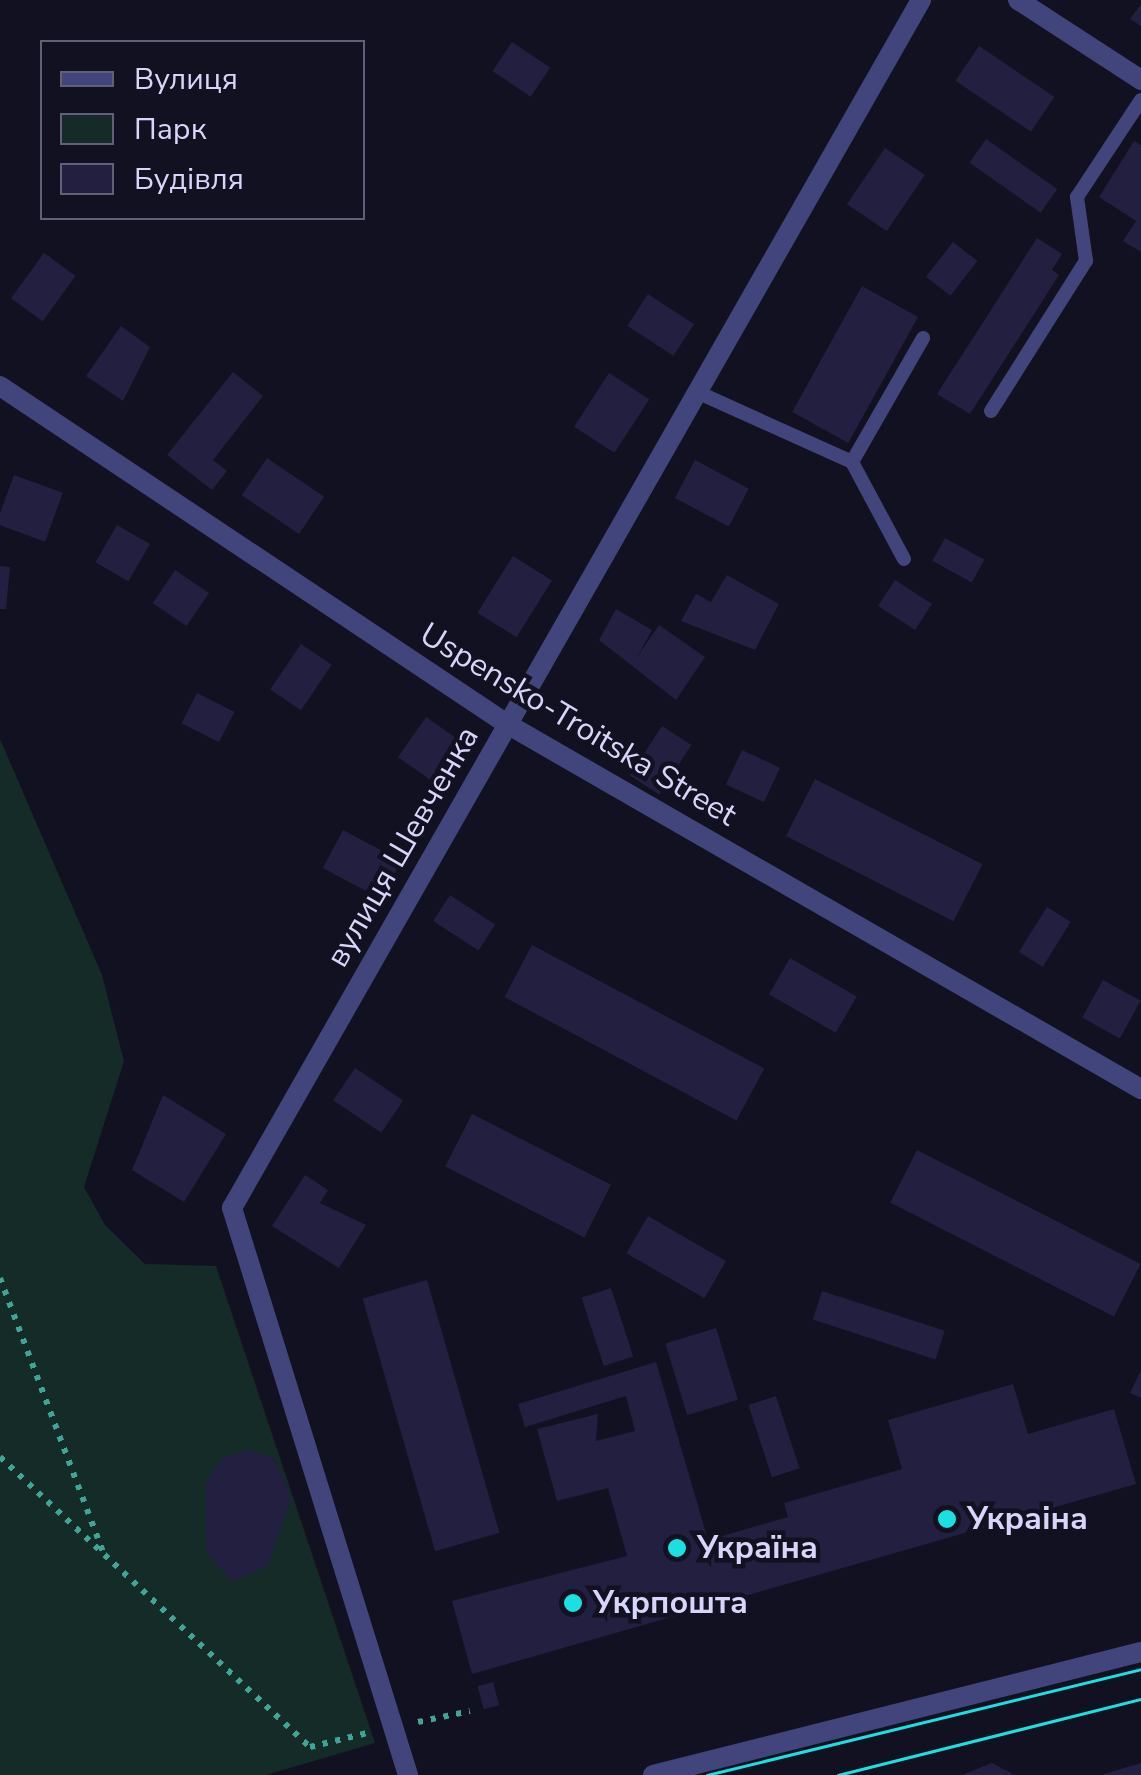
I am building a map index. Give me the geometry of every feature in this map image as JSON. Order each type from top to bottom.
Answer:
[{"type":"street","name":"вулиця Шевченка","points":[[408,1775],[232,1208],[921,0]]},
{"type":"street","points":[[1018,0],[1141,80]]},
{"type":"street","name":"Uspensko-Troitska Street","points":[[0,386],[507,724],[1141,1089]]},
{"type":"street","points":[[654,1775],[1141,1652]]},
{"type":"lane","points":[[991,411],[1086,261],[1077,196],[1141,100]]},
{"type":"lane","points":[[852,462],[924,338]]},
{"type":"lane","points":[[697,392],[852,462],[904,558]]},
{"type":"path","points":[[0,1278],[106,1560]]},
{"type":"path","points":[[0,1457],[310,1747],[470,1711]]},
{"type":"green space","points":[[0,739],[102,975],[124,1061],[84,1187],[105,1225],[145,1264],[216,1266],[375,1743],[266,1775],[0,1775]]},
{"type":"building","points":[[1141,4],[1141,26],[1130,19]]},
{"type":"building","points":[[512,42],[550,68],[531,97],[492,71]]},
{"type":"building","points":[[979,46],[1054,97],[1031,132],[956,81]]},
{"type":"building","points":[[986,139],[1057,189],[1041,213],[969,163]]},
{"type":"building","points":[[1134,141],[1141,145],[1141,252],[1123,241],[1136,221],[1099,197]]},
{"type":"building","points":[[885,148],[925,175],[887,231],[847,204]]},
{"type":"building","points":[[1037,238],[1062,254],[1052,270],[1059,275],[970,414],[937,394]]},
{"type":"building","points":[[953,242],[977,261],[950,296],[926,277]]},
{"type":"building","points":[[44,253],[76,276],[43,321],[11,298]]},
{"type":"building","points":[[862,286],[918,317],[848,443],[792,412]]},
{"type":"building","points":[[648,294],[694,324],[673,356],[627,326]]},
{"type":"building","points":[[121,326],[150,347],[123,401],[86,376]]},
{"type":"building","points":[[233,372],[263,396],[213,460],[227,471],[212,490],[167,455]]},
{"type":"building","points":[[609,373],[649,399],[614,453],[574,427]]},
{"type":"building","points":[[267,458],[324,497],[299,534],[242,495]]},
{"type":"building","points":[[695,460],[749,489],[729,527],[675,498]]},
{"type":"building","points":[[14,475],[63,493],[45,542],[0,525],[0,513]]},
{"type":"building","points":[[117,525],[150,544],[128,581],[96,562]]},
{"type":"building","points":[[945,538],[984,560],[972,583],[932,561]]},
{"type":"building","points":[[513,556],[552,580],[517,637],[477,613]]},
{"type":"building","points":[[0,566],[10,567],[6,609],[0,609]]},
{"type":"building","points":[[175,570],[209,593],[187,626],[153,603]]},
{"type":"building","points":[[727,575],[779,604],[755,650],[681,621],[696,594],[711,602]]},
{"type":"building","points":[[895,580],[932,604],[915,630],[878,606]]},
{"type":"building","points":[[616,609],[652,630],[637,657],[659,625],[705,657],[676,700],[599,640]]},
{"type":"building","points":[[301,644],[332,665],[301,710],[270,690]]},
{"type":"building","points":[[197,693],[234,712],[219,742],[182,723]]},
{"type":"building","points":[[426,717],[465,744],[436,784],[398,757]]},
{"type":"building","points":[[662,726],[691,745],[659,795],[630,775]]},
{"type":"building","points":[[742,750],[780,768],[764,802],[726,784]]},
{"type":"building","points":[[815,779],[983,864],[953,921],[786,836]]},
{"type":"building","points":[[343,830],[401,861],[381,899],[323,868]]},
{"type":"building","points":[[450,895],[495,924],[478,950],[433,921]]},
{"type":"building","points":[[1047,907],[1071,922],[1043,967],[1019,952]]},
{"type":"building","points":[[532,945],[764,1068],[737,1121],[504,997]]},
{"type":"building","points":[[790,958],[857,996],[836,1033],[769,994]]},
{"type":"building","points":[[1103,980],[1141,1001],[1120,1038],[1082,1018]]},
{"type":"building","points":[[355,1068],[403,1100],[381,1133],[333,1100]]},
{"type":"building","points":[[163,1095],[226,1134],[184,1202],[132,1170]]},
{"type":"building","points":[[472,1114],[611,1185],[584,1237],[445,1167]]},
{"type":"building","points":[[917,1150],[1141,1264],[1114,1317],[890,1203]]},
{"type":"building","points":[[305,1175],[328,1190],[320,1203],[366,1225],[339,1268],[272,1226]]},
{"type":"building","points":[[648,1216],[726,1261],[704,1298],[626,1253]]},
{"type":"building","points":[[427,1280],[499,1533],[435,1551],[363,1298]]},
{"type":"building","points":[[611,1288],[633,1356],[604,1366],[582,1298]]},
{"type":"building","points":[[822,1291],[945,1331],[935,1359],[813,1320]]},
{"type":"building","points":[[716,1328],[738,1400],[687,1415],[665,1343]]},
{"type":"building","points":[[656,1362],[708,1540],[788,1517],[784,1503],[902,1469],[888,1420],[1013,1384],[1028,1434],[1114,1409],[1136,1484],[472,1674],[452,1601],[627,1556],[608,1488],[557,1501],[537,1429],[598,1414],[596,1441],[635,1431],[626,1396],[525,1427],[518,1404]]},
{"type":"building","points":[[1141,1370],[1141,1398],[1130,1393]]},
{"type":"building","points":[[776,1396],[799,1468],[772,1477],[748,1405]]},
{"type":"building","points":[[248,1449],[275,1459],[291,1498],[268,1565],[233,1582],[206,1553],[206,1482],[222,1459]]},
{"type":"building","points":[[493,1682],[499,1705],[484,1709],[478,1686]]},
{"type":"building","points":[[992,1763],[1015,1775],[962,1775]]},
{"type":"building","points":[[1141,1763],[1141,1775],[1104,1775],[1104,1774]]},
{"type":"tram line","points":[[707,1775],[1141,1669]]},
{"type":"tram line","points":[[838,1775],[1141,1699]]},
{"type":"place","name":"Украіна","points":[[947,1519]]},
{"type":"place","name":"Україна","points":[[677,1548]]},
{"type":"place","name":"Укрпошта","points":[[573,1603]]}]
